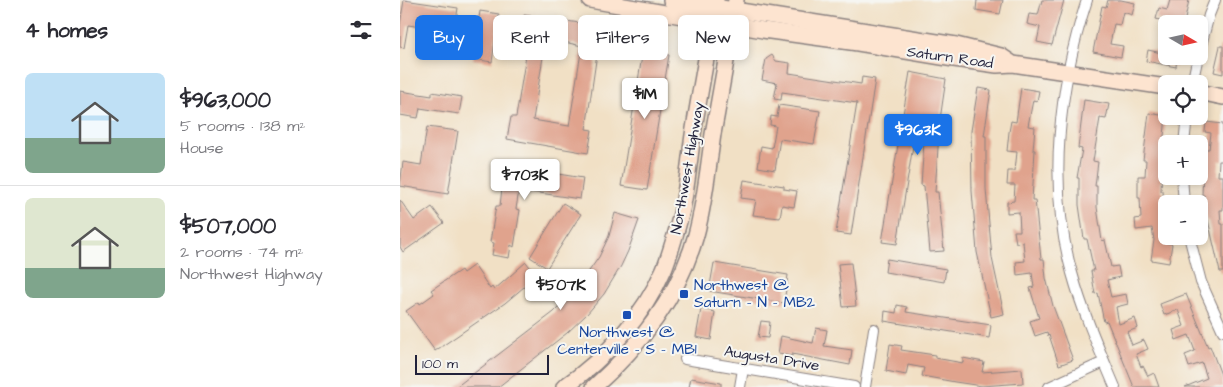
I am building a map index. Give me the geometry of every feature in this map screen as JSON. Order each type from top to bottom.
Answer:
[{"type":"main road","name":"Saturn Road","points":[[590,0],[734,12],[954,59],[997,65],[1014,64],[1158,86]]},
{"type":"main road","name":"Saturn Road","points":[[671,0],[714,10]]},
{"type":"main road","name":"Northwest Highway","points":[[564,387],[602,355],[636,316],[663,270],[681,213],[714,10]]},
{"type":"main road","name":"Northwest Highway","points":[[594,387],[620,364],[663,310],[685,265],[696,235],[700,217],[734,12]]},
{"type":"main road","points":[[1208,94],[1223,96]]},
{"type":"main road","points":[[681,213],[700,217]]},
{"type":"street","points":[[1087,0],[1068,73],[1063,106],[1058,168],[1059,198],[1071,271],[1081,306],[1115,387]]},
{"type":"street","points":[[1208,19],[1214,0]]},
{"type":"street","points":[[1191,245],[1201,282],[1223,331]]},
{"type":"street","points":[[865,387],[874,329]]},
{"type":"street","name":"Augusta Drive","points":[[685,359],[854,387]]},
{"type":"street","points":[[1049,387],[1104,362]]},
{"type":"street","points":[[740,387],[743,369]]},
{"type":"building","points":[[404,0],[458,8],[457,15],[415,15],[415,26],[408,25],[404,48],[400,47],[400,25]]},
{"type":"building","points":[[977,0],[1003,0],[1000,14],[976,10]]},
{"type":"building","points":[[1042,0],[1064,0],[1052,45],[1037,42],[1040,27],[1027,24],[1029,14],[1038,15]]},
{"type":"building","points":[[1108,0],[1135,3],[1132,15],[1123,12],[1120,25],[1114,24],[1110,44],[1123,46],[1121,57],[1093,52],[1102,6],[1106,7]]},
{"type":"building","points":[[1170,0],[1189,0],[1186,15],[1158,15],[1158,20],[1156,19],[1159,8],[1167,10]]},
{"type":"building","points":[[480,11],[499,14],[493,15],[492,62],[479,60],[483,60],[483,15],[479,15]]},
{"type":"building","points":[[568,21],[578,23],[578,45],[568,43]]},
{"type":"building","points":[[1220,46],[1223,46],[1223,74],[1214,72]]},
{"type":"building","points":[[1148,50],[1158,52],[1158,63],[1146,61]]},
{"type":"building","points":[[669,55],[647,190],[621,186],[641,60],[668,60]]},
{"type":"building","points":[[772,55],[776,61],[790,63],[789,73],[861,84],[862,77],[875,79],[851,235],[836,233],[857,103],[782,92],[781,100],[774,99],[777,83],[762,80],[766,59]]},
{"type":"building","points":[[525,60],[543,60],[533,120],[569,126],[580,60],[596,60],[586,129],[592,130],[588,153],[507,139],[511,117],[516,117]]},
{"type":"building","points":[[910,72],[946,79],[938,133],[935,192],[938,192],[944,251],[930,252],[924,186],[921,185],[925,128],[916,127],[897,244],[882,242]]},
{"type":"building","points":[[978,88],[991,90],[984,136],[986,136],[986,189],[992,258],[1004,314],[991,317],[977,252],[972,191],[971,131]]},
{"type":"building","points":[[1021,88],[1039,91],[1037,101],[1033,100],[1028,126],[1035,127],[1032,200],[1035,200],[1041,259],[1044,259],[1046,278],[1053,306],[1073,360],[1059,365],[1047,332],[1035,336],[1030,321],[1039,318],[1030,288],[1034,287],[1032,273],[1017,275],[1016,262],[1025,261],[1023,242],[1016,243],[1014,231],[1020,231],[1019,212],[1007,213],[1007,202],[1014,201],[1015,185],[1007,185],[1008,171],[1015,171],[1017,152],[1007,151],[1009,132],[1011,121],[1016,122]]},
{"type":"building","points":[[400,91],[432,96],[432,92],[462,97],[459,114],[420,108],[418,118],[400,115]]},
{"type":"building","points":[[1084,100],[1109,104],[1106,119],[1100,118],[1093,161],[1098,162],[1095,186],[1097,186],[1097,207],[1102,241],[1105,240],[1111,267],[1118,266],[1120,277],[1107,280],[1111,297],[1126,294],[1128,304],[1116,307],[1119,324],[1135,318],[1138,328],[1127,332],[1132,345],[1144,340],[1148,349],[1136,354],[1141,367],[1143,366],[1148,376],[1154,373],[1159,387],[1134,387],[1107,321],[1104,322],[1098,293],[1095,294],[1091,271],[1094,271],[1087,239],[1084,239],[1079,205],[1079,178],[1077,178],[1082,149],[1078,148]]},
{"type":"building","points":[[779,105],[820,111],[814,144],[780,139],[775,170],[758,167],[761,146],[772,148],[776,126],[770,125],[771,116],[777,117]]},
{"type":"building","points":[[1149,113],[1158,115],[1158,125],[1165,125],[1164,135],[1158,135],[1158,185],[1161,185],[1163,195],[1158,195],[1158,245],[1172,245],[1169,263],[1151,260],[1154,240],[1152,228],[1136,230],[1135,219],[1141,218],[1140,198],[1138,198],[1138,176],[1145,176],[1146,160],[1143,160]]},
{"type":"building","points":[[1208,122],[1223,124],[1223,161],[1219,161],[1218,176],[1223,176],[1223,210],[1220,210],[1221,224],[1223,224],[1223,272],[1220,272],[1208,220],[1208,195],[1202,195],[1202,185],[1208,185],[1208,149],[1211,133],[1205,132]]},
{"type":"building","points":[[427,127],[458,131],[448,194],[400,186],[403,162],[421,165]]},
{"type":"building","points":[[502,165],[583,178],[580,199],[519,190],[516,209],[520,210],[514,247],[511,245],[509,258],[492,255],[494,243],[490,242],[496,206],[500,206],[502,188],[499,187]]},
{"type":"building","points":[[744,180],[784,186],[784,189],[797,191],[794,207],[782,205],[780,218],[753,215],[756,200],[741,198]]},
{"type":"building","points":[[400,200],[414,220],[432,207],[444,223],[403,252],[400,247]]},
{"type":"building","points":[[563,203],[581,214],[547,268],[530,257]]},
{"type":"building","points":[[615,213],[639,220],[621,266],[604,294],[587,314],[567,333],[498,387],[456,387],[554,312],[575,291],[599,257],[609,236]]},
{"type":"building","points":[[887,259],[946,269],[944,282],[885,272]]},
{"type":"building","points":[[526,262],[537,276],[505,303],[435,351],[406,311],[434,294],[431,290],[461,270],[463,273],[474,265],[490,289],[492,287],[494,290]]},
{"type":"building","points":[[714,263],[788,275],[784,303],[709,291]]},
{"type":"building","points":[[851,263],[856,306],[843,307],[838,264]]},
{"type":"building","points":[[1186,294],[1208,347],[1210,346],[1223,380],[1223,387],[1185,387],[1207,378],[1202,363],[1189,367],[1185,355],[1195,351],[1189,335],[1176,340],[1173,330],[1184,326],[1178,310],[1164,315],[1160,304]]},
{"type":"building","points":[[897,305],[907,307],[906,312],[991,325],[989,338],[884,321],[885,311],[896,313]]},
{"type":"building","points":[[701,309],[715,312],[711,340],[696,337]]},
{"type":"building","points":[[761,321],[770,322],[768,338],[758,337]]},
{"type":"building","points":[[816,328],[827,330],[824,346],[852,350],[850,365],[792,354],[792,356],[778,354],[781,336],[813,343]]},
{"type":"building","points":[[890,344],[902,346],[901,350],[935,355],[935,358],[963,363],[963,358],[984,362],[982,372],[1022,369],[1023,383],[982,386],[955,382],[922,376],[924,368],[908,365],[906,375],[886,371]]},
{"type":"building","points":[[691,378],[721,383],[721,387],[689,387]]},
{"type":"place","name":"Northwest @ Saturn - N - MB2","points":[[684,294]]},
{"type":"place","name":"Northwest @ Centerville - S - MB1","points":[[627,315]]}]
